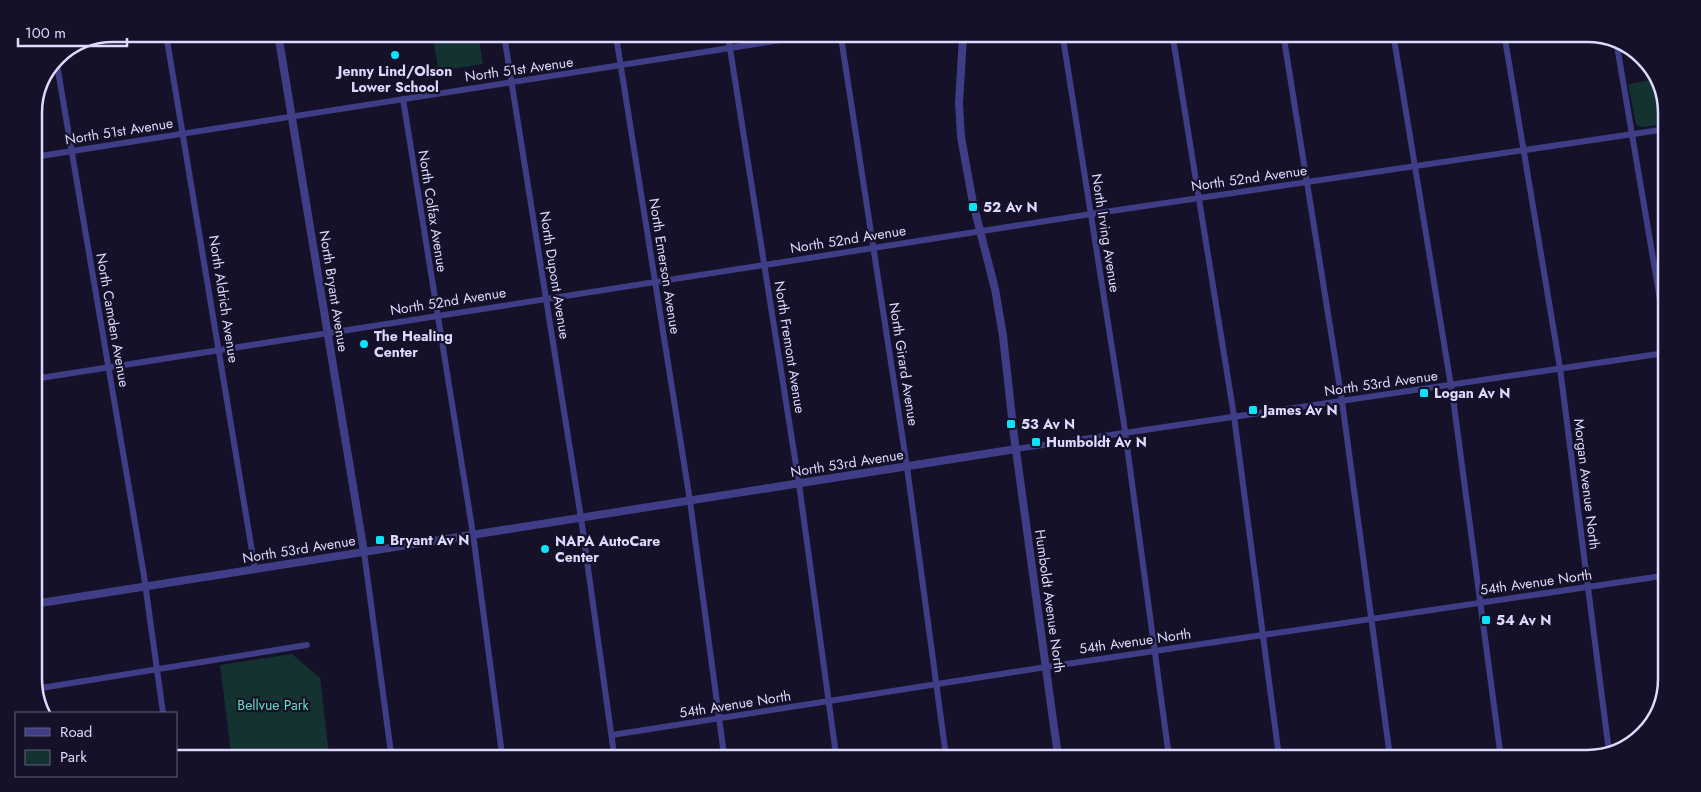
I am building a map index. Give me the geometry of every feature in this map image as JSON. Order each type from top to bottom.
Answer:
[{"type":"street","name":"North Aldrich Avenue","points":[[167,42],[256,568]]},
{"type":"street","name":"North Bryant Avenue","points":[[279,42],[364,552]]},
{"type":"street","name":"North Dupont Avenue","points":[[505,42],[582,518],[613,749]]},
{"type":"street","name":"North Emerson Avenue","points":[[617,42],[690,501],[723,749]]},
{"type":"street","name":"North Fremont Avenue","points":[[729,42],[799,484],[835,749]]},
{"type":"street","name":"North 51st Avenue","points":[[43,156],[765,42]]},
{"type":"street","name":"North Girard Avenue","points":[[842,42],[908,467],[945,749]]},
{"type":"street","name":"Humboldt Avenue North","points":[[963,42],[959,95],[961,137],[973,203],[995,289],[1003,336],[1016,449],[1057,749]]},
{"type":"street","name":"North Irving Avenue","points":[[1064,42],[1125,432],[1168,749]]},
{"type":"street","points":[[1174,42],[1234,416],[1278,749]]},
{"type":"street","points":[[1285,42],[1342,401],[1389,749]]},
{"type":"street","points":[[1395,42],[1450,385],[1500,749]]},
{"type":"street","name":"Morgan Avenue North","points":[[1505,42],[1560,368],[1608,747]]},
{"type":"street","points":[[1618,49],[1658,288]]},
{"type":"street","name":"North Camden Avenue","points":[[58,69],[158,669],[163,712]]},
{"type":"street","name":"North Colfax Avenue","points":[[402,99],[473,534],[501,749]]},
{"type":"street","name":"North 52nd Avenue","points":[[43,378],[1199,197],[1658,130]]},
{"type":"street","name":"North 53rd Avenue","points":[[43,602],[1125,432],[1658,354]]},
{"type":"street","points":[[364,552],[390,749]]},
{"type":"street","name":"54th Avenue North","points":[[612,735],[1046,667],[1658,577]]},
{"type":"street","points":[[43,687],[307,645]]},
{"type":"green space","points":[[433,42],[479,42],[483,64],[439,71]]},
{"type":"green space","points":[[1650,80],[1657,99],[1658,125],[1641,127],[1636,124],[1628,84]]},
{"type":"green space","name":"Bellvue Park","points":[[292,654],[320,678],[329,749],[230,749],[220,665]]},
{"type":"place","name":"Jenny Lind/Olson Lower School","points":[[395,55]]},
{"type":"place","name":"52 Av N","points":[[973,207]]},
{"type":"place","name":"The Healing Center","points":[[364,344]]},
{"type":"place","name":"Logan Av N","points":[[1424,393]]},
{"type":"place","name":"James Av N","points":[[1253,410]]},
{"type":"place","name":"53 Av N","points":[[1011,424]]},
{"type":"place","name":"Humboldt Av N","points":[[1036,442]]},
{"type":"place","name":"Bryant Av N","points":[[380,540]]},
{"type":"place","name":"NAPA AutoCare Center","points":[[545,549]]},
{"type":"place","name":"54 Av N","points":[[1486,620]]}]
